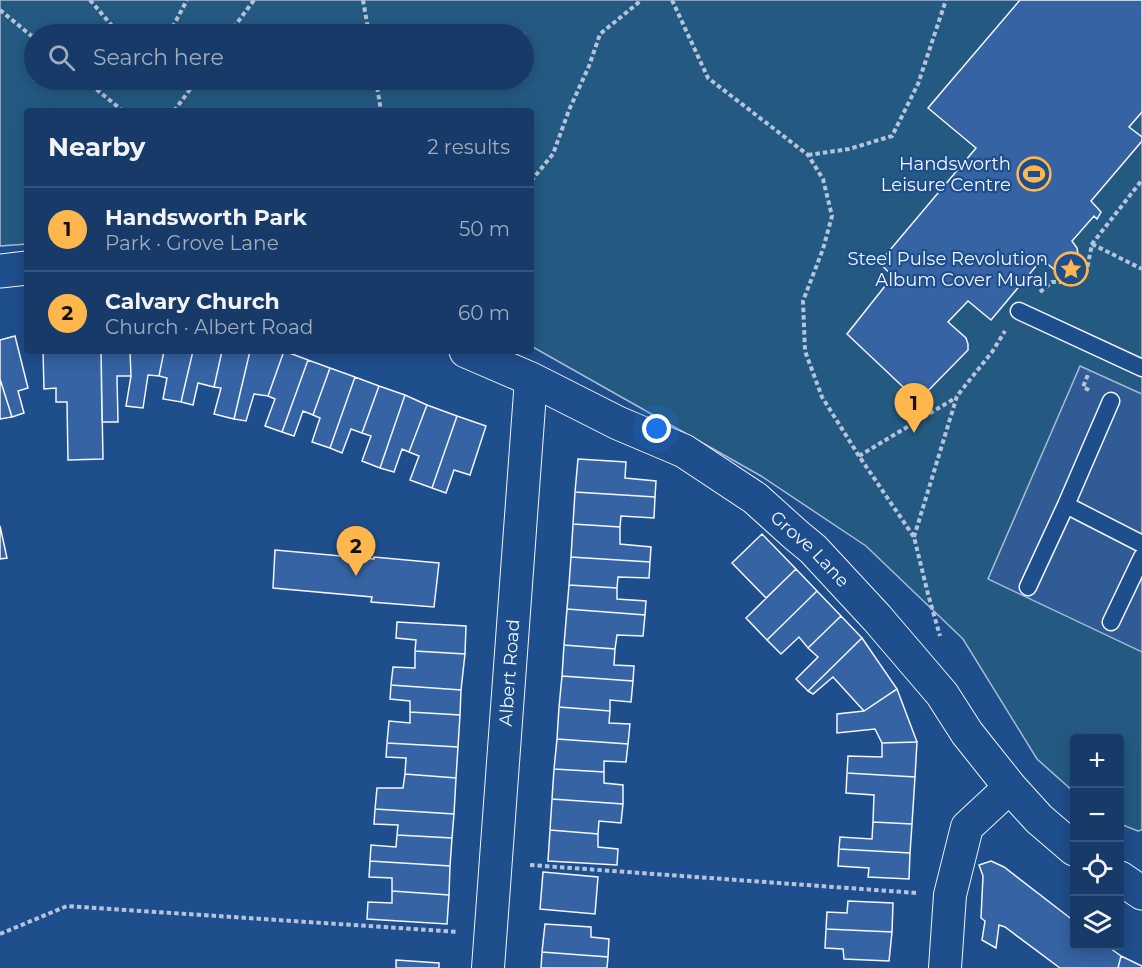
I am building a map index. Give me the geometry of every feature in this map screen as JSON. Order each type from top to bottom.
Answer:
[{"type":"street","points":[[0,271],[24,268]]},
{"type":"street","name":"Grove Lane","points":[[473,354],[531,379],[618,423],[684,451],[755,498],[813,549],[877,618],[942,694],[967,733],[1010,787],[1039,819],[1070,846]]},
{"type":"street","name":"Albert Road","points":[[488,968],[531,379]]},
{"type":"street","points":[[945,968],[950,896],[967,827],[1010,787]]},
{"type":"street","points":[[1124,881],[1142,893]]},
{"type":"lane","points":[[1019,311],[1142,368]]},
{"type":"lane","points":[[1028,587],[1111,401]]},
{"type":"lane","points":[[1066,505],[1142,544]]},
{"type":"lane","points":[[1111,622],[1142,557]]},
{"type":"path","points":[[90,0],[110,24]]},
{"type":"path","points":[[174,24],[187,0]]},
{"type":"path","points":[[237,24],[254,0]]},
{"type":"path","points":[[363,0],[367,24]]},
{"type":"path","points":[[534,177],[553,154],[568,110],[600,34],[639,0]]},
{"type":"path","points":[[672,0],[708,78],[808,155],[823,179],[832,216],[823,249],[803,301],[805,351],[822,397],[914,537],[942,643],[942,694]]},
{"type":"path","points":[[808,155],[849,149],[892,136],[918,84],[946,0]]},
{"type":"path","points":[[0,10],[24,30]]},
{"type":"path","points":[[97,90],[119,108]]},
{"type":"path","points":[[176,108],[190,90]]},
{"type":"path","points":[[378,90],[381,108]]},
{"type":"path","points":[[1142,180],[1092,244],[1142,269]]},
{"type":"path","points":[[859,456],[957,396],[914,537]]},
{"type":"path","points":[[496,863],[950,896]]},
{"type":"path","points":[[0,934],[67,906],[490,934]]},
{"type":"shaded area","points":[[0,0],[1142,0],[1142,830],[1138,831],[1124,826],[1124,734],[1070,734],[1070,788],[1037,759],[963,639],[866,546],[761,476],[534,348],[534,108],[24,108],[24,244],[0,246]]},
{"type":"shaded area","points":[[1080,366],[1142,394],[1142,652],[988,579]]},
{"type":"building","name":"Handsworth Leisure Centre","points":[[1020,0],[1142,0],[1142,112],[1129,127],[1142,137],[1142,141],[1091,201],[1101,212],[1097,219],[1094,216],[1072,241],[1077,248],[1078,255],[1071,269],[1057,272],[1042,259],[991,320],[968,301],[948,322],[966,338],[968,350],[918,401],[847,334],[893,276],[879,263],[976,148],[928,108]]},
{"type":"building","points":[[15,336],[28,388],[18,391],[24,413],[12,417],[0,379],[0,340]]},
{"type":"building","points":[[43,354],[101,354],[103,459],[68,460],[67,402],[56,402],[56,388],[44,389]]},
{"type":"building","points":[[101,354],[130,354],[131,376],[117,376],[118,422],[102,422]]},
{"type":"building","points":[[130,354],[163,354],[159,376],[148,375],[143,408],[126,406],[131,376]]},
{"type":"building","points":[[163,354],[192,354],[181,402],[163,399],[167,378],[159,376]]},
{"type":"building","points":[[192,354],[221,354],[214,387],[198,383],[193,405],[181,402]]},
{"type":"building","points":[[221,354],[249,354],[234,419],[214,414],[221,388],[214,387]]},
{"type":"building","points":[[249,354],[283,354],[268,396],[254,394],[246,421],[234,419]]},
{"type":"building","points":[[283,354],[292,354],[308,360],[282,432],[265,426],[275,399],[268,396]]},
{"type":"building","points":[[308,360],[330,368],[313,415],[303,411],[294,436],[282,432]]},
{"type":"building","points":[[330,368],[355,377],[330,448],[312,442],[320,418],[313,415]]},
{"type":"building","points":[[355,377],[379,386],[362,433],[351,429],[342,453],[330,448]]},
{"type":"building","points":[[0,379],[12,417],[0,419]]},
{"type":"building","points":[[379,386],[405,395],[380,468],[362,461],[371,436],[362,433]]},
{"type":"building","points":[[405,395],[427,405],[409,452],[402,449],[394,472],[380,468]]},
{"type":"building","points":[[427,405],[457,416],[432,488],[410,480],[419,456],[409,452]]},
{"type":"building","points":[[457,416],[486,426],[470,475],[454,470],[446,493],[432,488]]},
{"type":"building","points":[[578,459],[626,462],[625,478],[656,481],[655,497],[575,492]]},
{"type":"building","points":[[575,492],[655,497],[654,518],[621,516],[620,527],[573,524]]},
{"type":"building","points":[[573,524],[620,527],[620,544],[651,547],[650,562],[571,557]]},
{"type":"building","points":[[0,526],[7,558],[0,559]]},
{"type":"building","points":[[762,534],[796,569],[766,598],[732,563]]},
{"type":"building","points":[[275,550],[439,563],[434,607],[371,602],[372,597],[273,588]]},
{"type":"building","points":[[571,557],[650,562],[649,578],[618,577],[617,588],[569,585]]},
{"type":"building","points":[[796,569],[817,591],[767,640],[746,618]]},
{"type":"building","points":[[569,585],[617,588],[617,599],[646,601],[645,615],[567,609]]},
{"type":"building","points":[[817,591],[841,616],[808,648],[799,637],[781,654],[767,640]]},
{"type":"building","points":[[567,609],[645,615],[643,636],[617,635],[615,649],[564,645]]},
{"type":"building","points":[[841,616],[862,638],[808,691],[796,679],[818,657],[808,648]]},
{"type":"building","points":[[397,622],[466,626],[465,654],[415,651],[416,640],[396,638]]},
{"type":"building","points":[[862,638],[897,689],[864,711],[833,677],[813,694],[808,691]]},
{"type":"building","points":[[564,645],[615,649],[614,665],[634,666],[633,681],[562,676]]},
{"type":"building","points":[[415,651],[465,654],[461,690],[391,685],[393,667],[415,668]]},
{"type":"building","points":[[562,676],[633,681],[631,702],[610,700],[610,711],[559,707]]},
{"type":"building","points":[[391,685],[461,690],[460,715],[410,712],[410,701],[390,699]]},
{"type":"building","points":[[897,689],[917,742],[882,743],[875,729],[837,733],[837,714],[864,711]]},
{"type":"building","points":[[559,707],[610,711],[609,723],[630,724],[628,744],[557,739]]},
{"type":"building","points":[[410,712],[460,715],[458,747],[387,743],[389,721],[410,723]]},
{"type":"building","points":[[557,739],[628,744],[626,762],[604,761],[604,772],[554,769]]},
{"type":"building","points":[[917,742],[915,777],[847,773],[848,756],[882,757],[882,743]]},
{"type":"building","points":[[387,743],[458,747],[456,778],[405,774],[406,758],[386,757]]},
{"type":"building","points":[[554,769],[604,772],[604,783],[623,785],[623,804],[552,799]]},
{"type":"building","points":[[847,773],[915,777],[912,824],[873,822],[874,795],[846,793]]},
{"type":"building","points":[[405,774],[456,778],[454,814],[375,809],[377,788],[403,788]]},
{"type":"building","points":[[552,799],[623,804],[621,823],[599,821],[598,834],[550,830]]},
{"type":"building","points":[[375,809],[454,814],[452,838],[397,835],[398,825],[374,824]]},
{"type":"building","points":[[873,822],[912,824],[910,853],[839,849],[840,837],[872,839]]},
{"type":"building","points":[[550,830],[598,834],[598,847],[618,849],[617,865],[548,861]]},
{"type":"building","points":[[397,835],[452,838],[450,866],[370,861],[371,845],[396,847]]},
{"type":"building","points":[[839,849],[910,853],[909,879],[868,877],[869,868],[838,866]]},
{"type":"building","points":[[370,861],[450,866],[449,895],[392,891],[392,878],[369,877]]},
{"type":"building","points":[[991,861],[1004,867],[1070,918],[1070,950],[1113,950],[1121,956],[1118,968],[1060,968],[1005,927],[999,925],[996,948],[982,940],[985,921],[981,918],[983,876],[979,865]]},
{"type":"building","points":[[543,872],[598,877],[595,914],[540,909]]},
{"type":"building","points":[[392,891],[449,895],[447,924],[367,919],[368,902],[392,903]]},
{"type":"building","points":[[848,901],[893,903],[892,932],[826,929],[827,912],[847,913]]},
{"type":"building","points":[[545,924],[591,927],[591,937],[609,939],[608,957],[542,952]]},
{"type":"building","points":[[826,929],[892,932],[889,961],[844,959],[843,949],[825,948]]},
{"type":"building","points":[[542,952],[608,957],[607,968],[541,968]]},
{"type":"building","points":[[1121,956],[1142,966],[1142,968],[1118,968]]},
{"type":"building","points":[[396,960],[439,963],[439,968],[396,968]]},
{"type":"place","name":"Handsworth Leisure Centre","points":[[1034,174]]},
{"type":"place","name":"Steel Pulse Revolution Album Cover Mural","points":[[1071,269]]},
{"type":"place","name":"Handsworth Park","points":[[914,433]]},
{"type":"place","name":"Calvary Church","points":[[356,576]]}]
